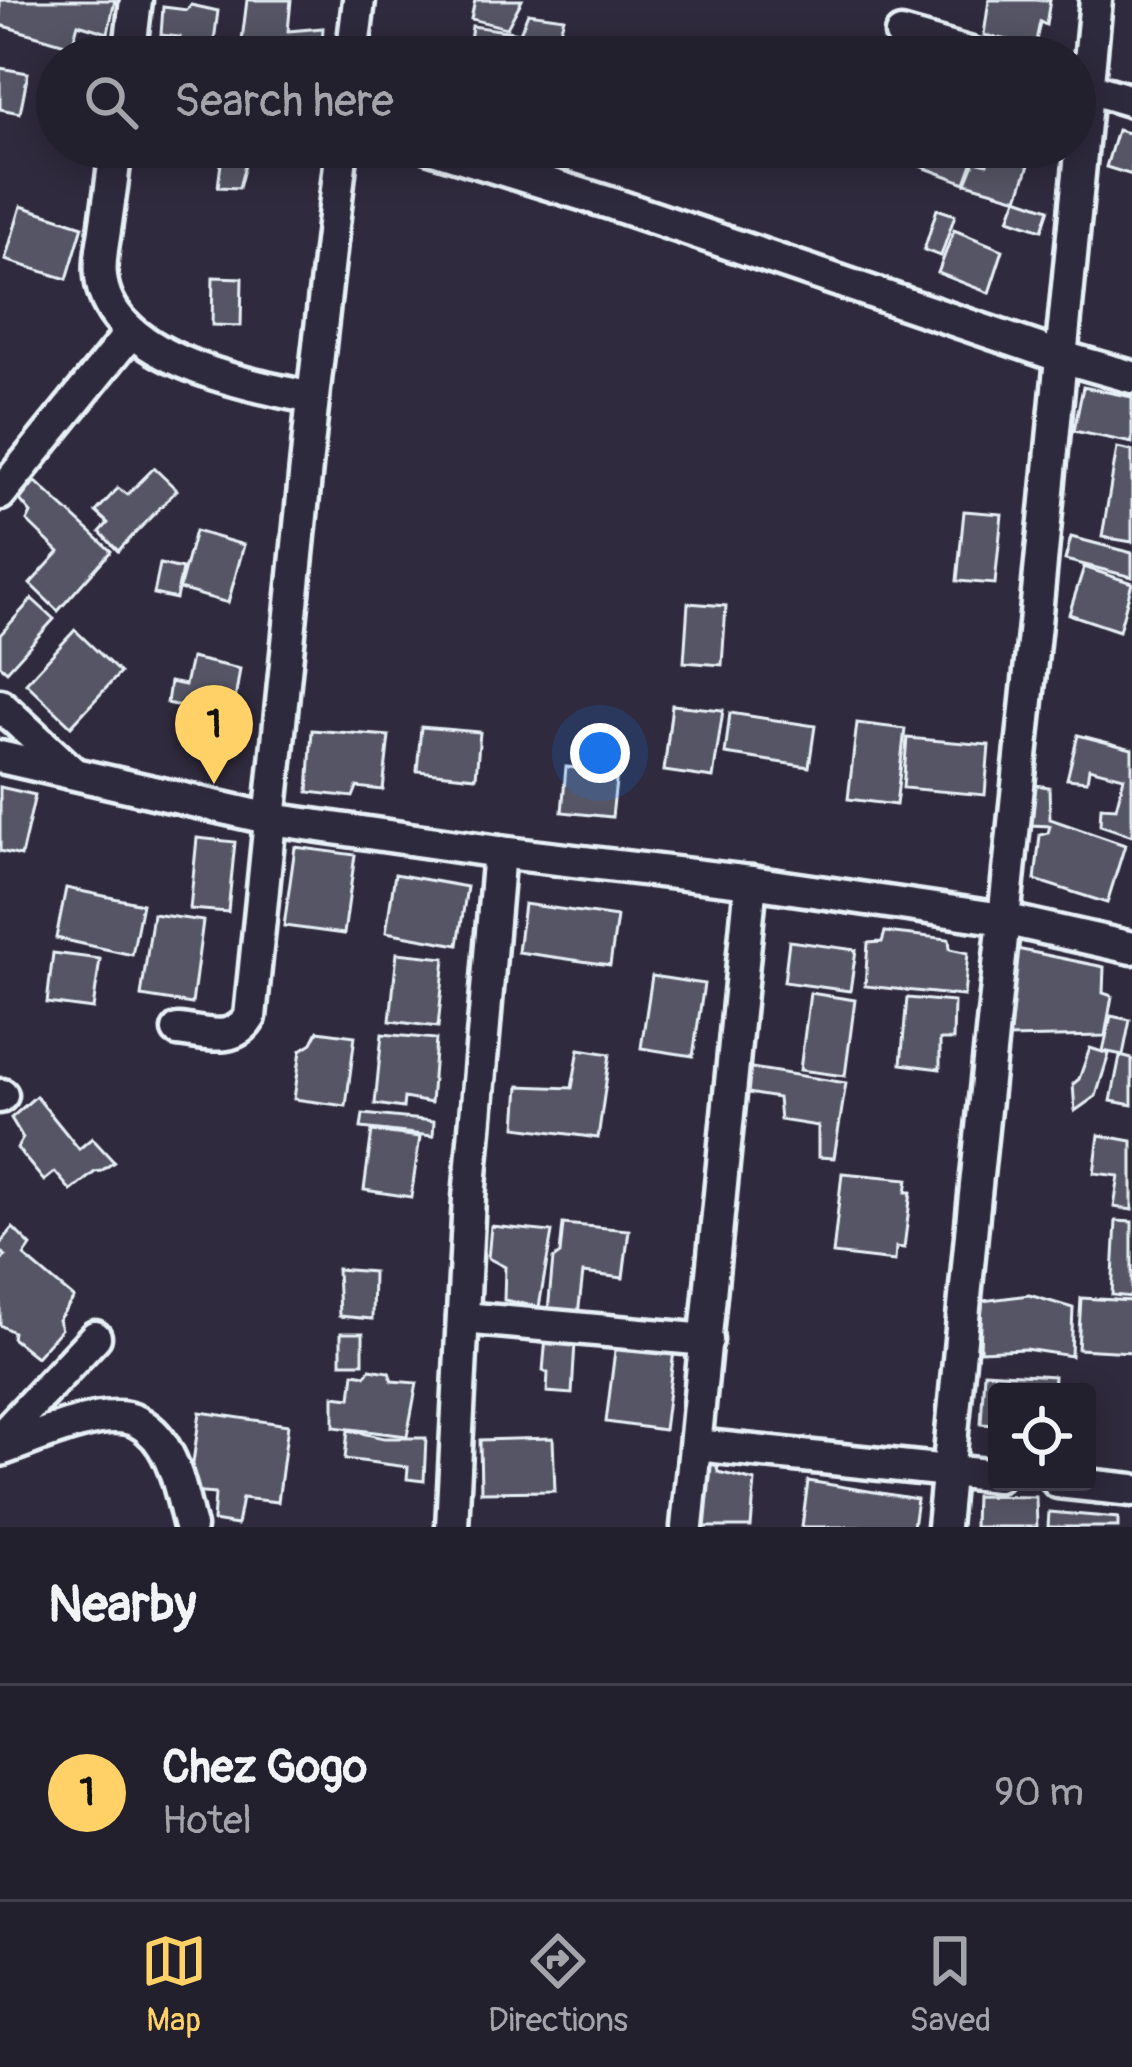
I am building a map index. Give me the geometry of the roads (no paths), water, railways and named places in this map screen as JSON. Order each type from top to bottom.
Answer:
[{"type":"street","points":[[131,36],[136,0]]},
{"type":"street","points":[[355,36],[359,0]]},
{"type":"street","points":[[1089,36],[1096,0]]},
{"type":"street","points":[[901,34],[908,36]]},
{"type":"street","points":[[1096,90],[1132,101]]},
{"type":"street","points":[[113,168],[100,271],[104,294],[130,332],[200,370],[313,398]]},
{"type":"street","points":[[178,1030],[229,1036],[243,1030],[250,1017],[340,168]]},
{"type":"street","points":[[497,168],[1132,377]]},
{"type":"street","points":[[944,1527],[1062,357],[1075,168]]},
{"type":"street","points":[[0,494],[130,332]]},
{"type":"street","points":[[0,705],[73,772]]},
{"type":"street","points":[[0,758],[271,820],[1003,919],[1132,948]]},
{"type":"street","points":[[452,1527],[471,1174],[500,852]]},
{"type":"street","points":[[687,1527],[751,882]]},
{"type":"street","points":[[463,1318],[706,1340]]},
{"type":"street","points":[[0,1438],[95,1337]]},
{"type":"street","points":[[0,1450],[79,1424],[129,1418],[151,1430],[166,1449],[190,1527]]},
{"type":"street","points":[[696,1445],[988,1474]]},
{"type":"street","points":[[1096,1486],[1132,1490]]},
{"type":"place","name":"Chez Gogo","points":[[214,784]]}]
